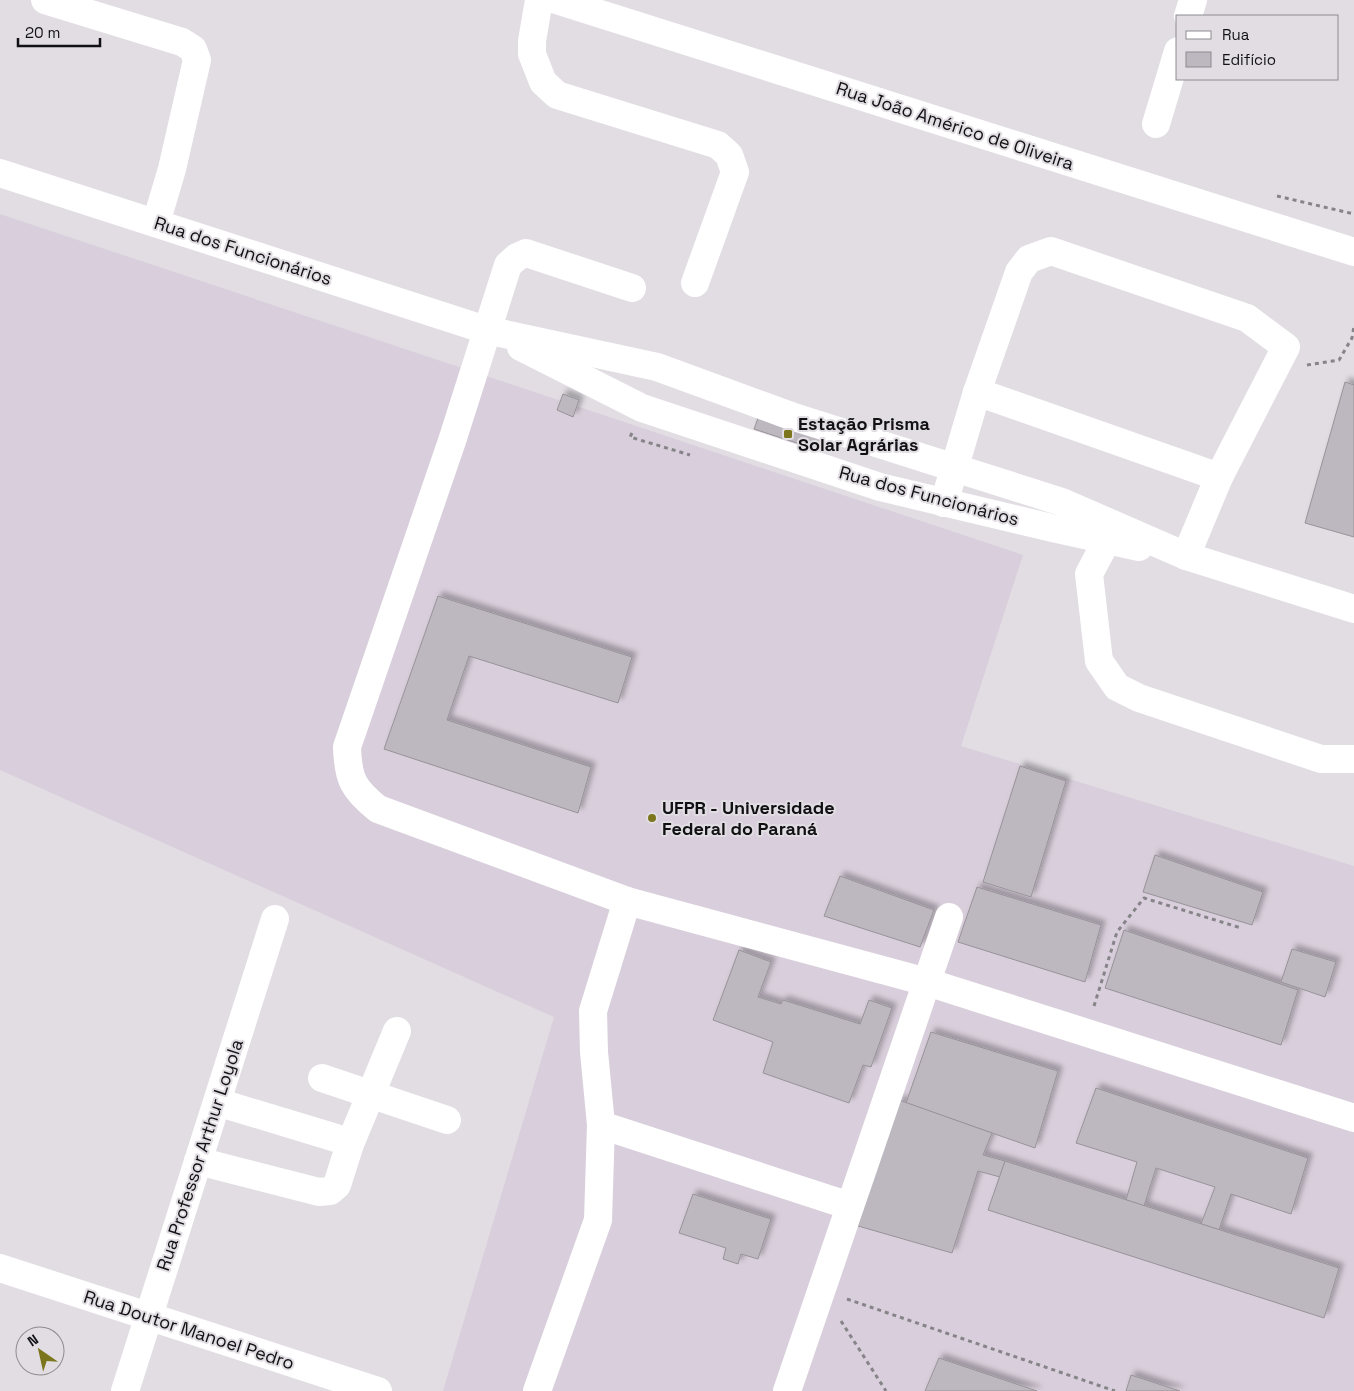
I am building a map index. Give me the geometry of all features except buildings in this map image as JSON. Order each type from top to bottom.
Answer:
[{"type":"street","points":[[45,0],[182,42],[193,49],[197,60],[172,169],[156,223]]},
{"type":"street","points":[[539,0],[532,41],[532,54],[543,82],[558,95],[718,146],[729,155],[735,172],[695,283]]},
{"type":"street","name":"Rua João Américo de Oliveira","points":[[556,0],[593,5],[1354,252]]},
{"type":"street","points":[[1188,15],[1193,0]]},
{"type":"street","points":[[1156,124],[1176,59]]},
{"type":"street","name":"Rua dos Funcionários","points":[[0,173],[486,330],[657,367],[791,416],[1077,507],[1186,556]]},
{"type":"street","points":[[944,503],[977,392],[1018,272],[1029,259],[1051,251],[1247,318],[1286,347],[1219,477],[1186,556]]},
{"type":"street","points":[[632,288],[526,253],[517,257],[508,265],[452,441],[347,747],[352,782],[362,796],[378,809],[627,901],[927,982],[1354,1118]]},
{"type":"street","name":"Rua dos Funcionários","points":[[486,330],[642,408],[880,487],[1107,540],[1186,556],[1354,610]]},
{"type":"street","points":[[977,392],[1219,477]]},
{"type":"street","points":[[1107,540],[1089,574],[1099,661],[1117,687],[1139,698],[1321,759],[1354,760]]},
{"type":"street","points":[[537,1391],[598,1220],[602,1125],[594,1052],[593,1011],[627,901]]},
{"type":"street","points":[[787,1391],[950,917]]},
{"type":"street","name":"Rua Professor Arthur Loyola","points":[[126,1391],[276,919]]},
{"type":"street","points":[[198,1161],[319,1192],[330,1191],[337,1185],[350,1144],[397,1031]]},
{"type":"street","points":[[322,1078],[447,1120]]},
{"type":"street","points":[[218,1102],[350,1144]]},
{"type":"street","points":[[602,1125],[850,1206]]},
{"type":"street","name":"Rua Doutor Manoel Pedro","points":[[0,1268],[378,1391]]},
{"type":"path","points":[[1302,366],[1338,360],[1352,338],[1354,326]]},
{"type":"path","points":[[1092,1012],[1117,932],[1144,898],[1241,928]]},
{"type":"path","points":[[842,1298],[1017,1356],[1115,1391]]},
{"type":"path","points":[[837,1314],[886,1391]]},
{"type":"shaded area","name":"UFPR - Universidade Federal do Paraná","points":[[0,214],[1023,555],[961,746],[1354,866],[1354,1391],[443,1391],[554,1017],[0,770]]},
{"type":"place","name":"Estação Prisma Solar Agrárias","points":[[788,434]]},
{"type":"place","name":"UFPR - Universidade Federal do Paraná","points":[[652,818]]}]
